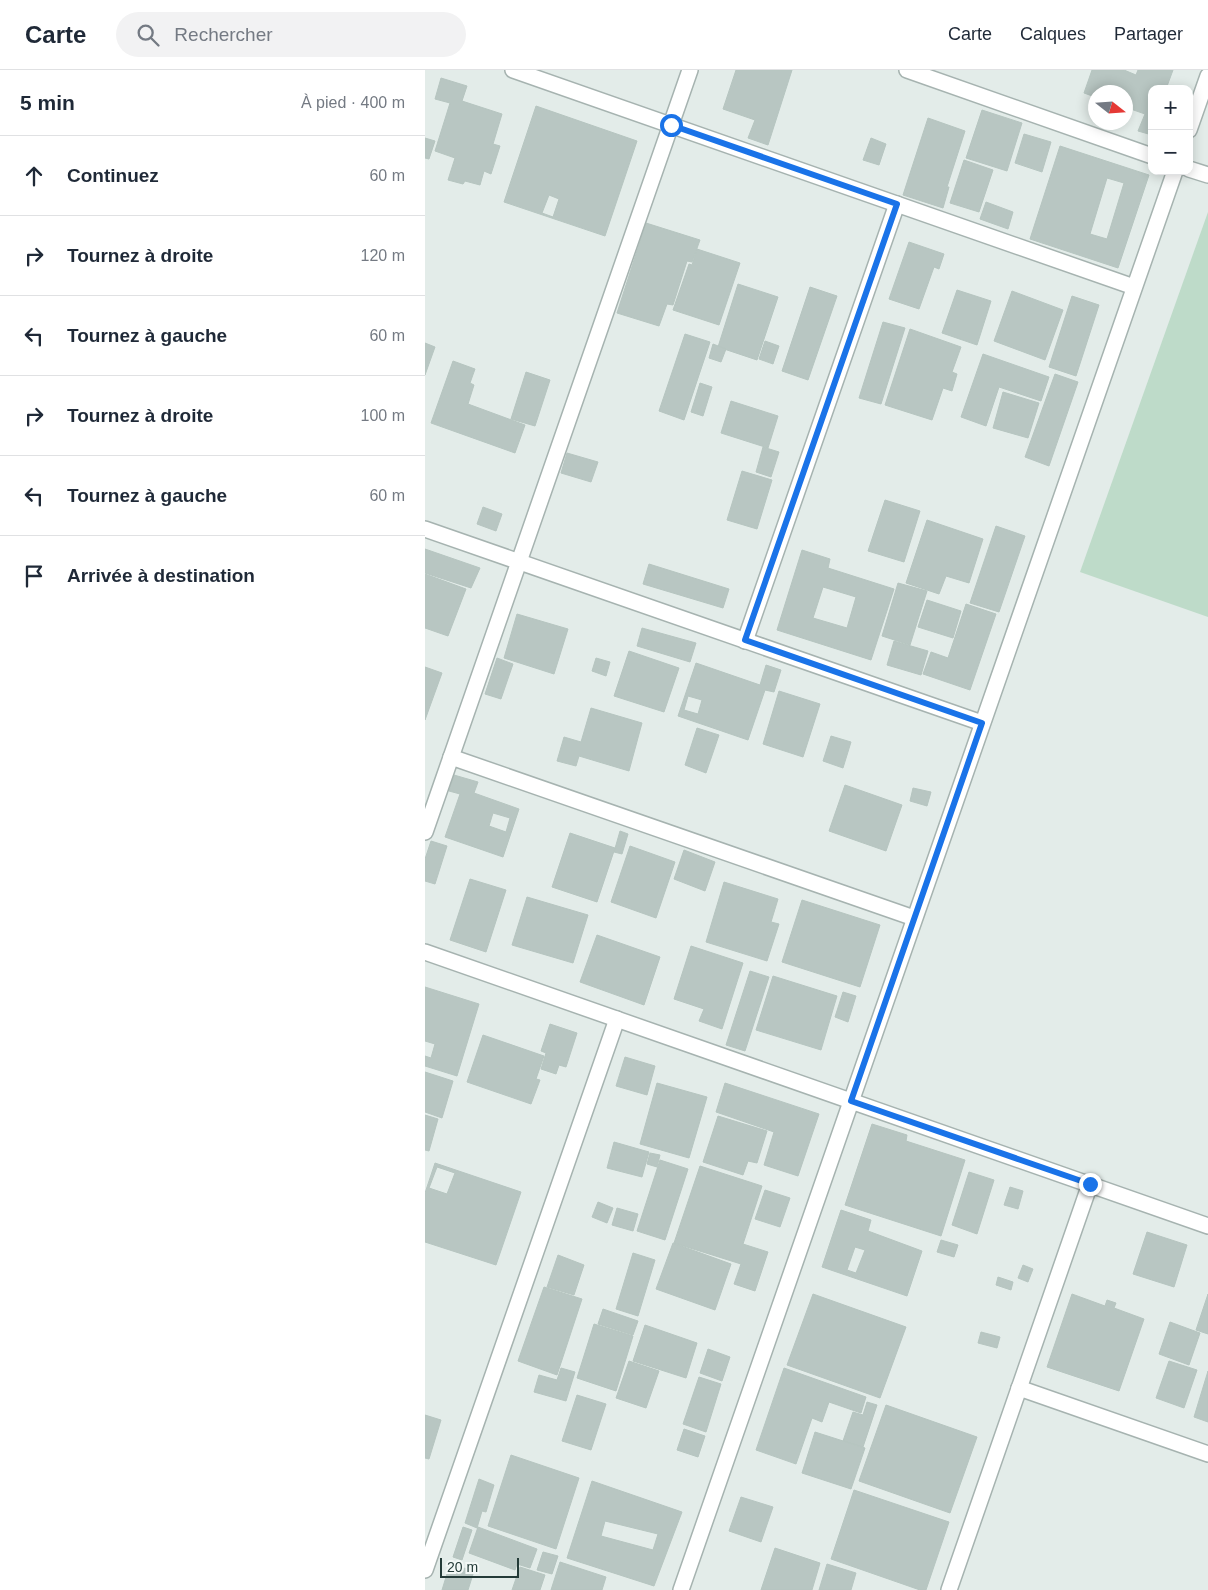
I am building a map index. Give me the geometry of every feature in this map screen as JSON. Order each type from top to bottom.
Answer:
[{"type":"street","points":[[513,70],[1134,287]]},
{"type":"street","points":[[425,832],[690,70]]},
{"type":"street","points":[[907,70],[944,76],[1148,154]]},
{"type":"street","points":[[1193,119],[1208,76]]},
{"type":"street","points":[[1193,170],[1208,175]]},
{"type":"street","points":[[681,1590],[1174,175]]},
{"type":"street","points":[[745,640],[897,204]]},
{"type":"street","points":[[425,529],[982,723]]},
{"type":"street","points":[[451,757],[915,918]]},
{"type":"street","points":[[425,952],[1208,1226]]},
{"type":"street","points":[[425,1570],[617,1019]]},
{"type":"street","points":[[949,1590],[1090,1184]]},
{"type":"street","points":[[1019,1388],[1208,1454]]},
{"type":"green space","points":[[1208,212],[1208,617],[1080,572]]},
{"type":"building","points":[[736,70],[792,70],[768,145],[748,138],[755,120],[723,109]]},
{"type":"building","points":[[1092,70],[1124,70],[1136,75],[1138,70],[1173,70],[1167,85],[1148,85],[1148,134],[1138,131],[1145,114],[1133,110],[1133,85],[1088,85],[1088,94],[1084,93]]},
{"type":"building","points":[[441,78],[467,86],[462,101],[502,114],[493,144],[500,146],[491,174],[484,171],[480,185],[465,181],[463,184],[448,180],[455,158],[435,151],[450,103],[435,99]]},
{"type":"building","points":[[536,106],[637,141],[605,236],[504,202]],"holes":[[[549,195],[559,199],[553,217],[542,213]]]},
{"type":"building","points":[[982,110],[1022,123],[1007,171],[966,158]]},
{"type":"building","points":[[928,118],[965,131],[947,187],[949,187],[943,208],[903,195]]},
{"type":"building","points":[[1024,134],[1051,142],[1042,172],[1015,163]]},
{"type":"building","points":[[425,138],[435,141],[429,159],[425,158]]},
{"type":"building","points":[[871,138],[886,144],[879,165],[863,160]]},
{"type":"building","points":[[1060,146],[1149,175],[1118,268],[1030,239]],"holes":[[[1107,178],[1124,183],[1107,239],[1090,234]]]},
{"type":"building","points":[[964,160],[993,170],[979,212],[950,203]]},
{"type":"building","points":[[986,202],[1013,212],[1008,229],[980,219]]},
{"type":"building","points":[[646,223],[700,240],[692,262],[687,261],[673,305],[667,304],[659,326],[617,313]]},
{"type":"building","points":[[909,242],[944,254],[939,269],[934,267],[919,309],[889,299]]},
{"type":"building","points":[[697,249],[740,263],[719,325],[673,310],[689,264],[692,265]]},
{"type":"building","points":[[738,284],[778,297],[757,360],[718,347]]},
{"type":"building","points":[[810,287],[837,296],[808,380],[782,371]]},
{"type":"building","points":[[957,290],[991,301],[977,345],[942,333]]},
{"type":"building","points":[[1012,291],[1063,310],[1045,360],[994,341]]},
{"type":"building","points":[[1072,296],[1099,305],[1076,376],[1049,367]]},
{"type":"building","points":[[883,322],[905,328],[881,404],[859,398]]},
{"type":"building","points":[[910,329],[961,347],[952,372],[957,374],[952,391],[943,388],[932,420],[885,405]]},
{"type":"building","points":[[685,334],[710,342],[684,420],[659,411]]},
{"type":"building","points":[[765,341],[779,346],[773,364],[759,359]]},
{"type":"building","points":[[425,343],[435,347],[425,375]]},
{"type":"building","points":[[713,344],[726,349],[721,362],[709,358]]},
{"type":"building","points":[[983,354],[1049,377],[1041,401],[999,387],[986,426],[961,417]]},
{"type":"building","points":[[453,361],[475,369],[470,383],[474,385],[468,404],[525,425],[515,453],[431,423]]},
{"type":"building","points":[[526,372],[550,380],[535,426],[511,419]]},
{"type":"building","points":[[1055,374],[1078,382],[1049,466],[1025,457]]},
{"type":"building","points":[[700,383],[712,387],[703,416],[691,412]]},
{"type":"building","points":[[1003,392],[1039,403],[1028,438],[993,428]]},
{"type":"building","points":[[731,401],[778,416],[768,448],[721,433]]},
{"type":"building","points":[[763,447],[779,452],[771,477],[756,472]]},
{"type":"building","points":[[567,453],[598,462],[591,482],[561,473]]},
{"type":"building","points":[[742,471],[772,480],[757,529],[727,520]]},
{"type":"building","points":[[885,500],[920,511],[904,562],[868,551]]},
{"type":"building","points":[[483,507],[502,514],[496,531],[477,524]]},
{"type":"building","points":[[927,520],[983,539],[969,583],[946,576],[939,594],[906,583]]},
{"type":"building","points":[[996,526],[1025,536],[999,612],[970,603]]},
{"type":"building","points":[[425,549],[480,568],[471,588],[425,573]]},
{"type":"building","points":[[802,550],[830,559],[828,568],[894,589],[871,660],[777,630]],"holes":[[[823,587],[856,597],[847,628],[813,618]]]},
{"type":"building","points":[[649,564],[729,589],[723,608],[643,584]]},
{"type":"building","points":[[425,574],[466,589],[448,636],[425,628]]},
{"type":"building","points":[[898,583],[927,591],[910,645],[882,636]]},
{"type":"building","points":[[927,600],[961,611],[953,638],[918,627]]},
{"type":"building","points":[[966,604],[996,614],[970,690],[923,674],[931,652],[948,658]]},
{"type":"building","points":[[517,614],[568,629],[554,674],[504,658]]},
{"type":"building","points":[[642,628],[696,643],[690,662],[637,646]]},
{"type":"building","points":[[894,641],[928,651],[921,675],[887,665]]},
{"type":"building","points":[[629,651],[679,668],[664,712],[614,696]]},
{"type":"building","points":[[497,658],[513,664],[501,699],[485,694]]},
{"type":"building","points":[[596,658],[610,662],[606,676],[592,671]]},
{"type":"building","points":[[696,663],[760,685],[766,665],[781,670],[774,692],[765,690],[748,740],[678,716]],"holes":[[[688,696],[702,700],[698,714],[684,710]]]},
{"type":"building","points":[[425,667],[442,673],[425,720]]},
{"type":"building","points":[[779,691],[820,704],[803,757],[763,744]]},
{"type":"building","points":[[591,708],[642,723],[629,771],[579,756],[576,766],[557,761],[564,737],[581,742]]},
{"type":"building","points":[[697,728],[719,735],[706,773],[685,765]]},
{"type":"building","points":[[831,736],[851,742],[843,768],[823,761]]},
{"type":"building","points":[[454,775],[478,782],[474,793],[519,809],[503,857],[445,837],[460,794],[449,791]],"holes":[[[493,813],[510,818],[506,832],[489,826]]]},
{"type":"building","points":[[845,785],[902,805],[886,851],[829,831]]},
{"type":"building","points":[[913,788],[931,792],[927,806],[910,801]]},
{"type":"building","points":[[620,831],[628,834],[622,854],[614,852]]},
{"type":"building","points":[[570,833],[615,848],[597,902],[552,887]]},
{"type":"building","points":[[431,841],[447,846],[435,884],[425,881],[425,859]]},
{"type":"building","points":[[630,846],[675,862],[656,918],[611,902]]},
{"type":"building","points":[[684,850],[715,862],[705,891],[674,879]]},
{"type":"building","points":[[470,879],[506,890],[486,952],[450,940]]},
{"type":"building","points":[[724,882],[778,899],[771,922],[779,924],[767,961],[706,942]]},
{"type":"building","points":[[527,897],[588,915],[573,963],[512,945]]},
{"type":"building","points":[[802,900],[880,925],[860,987],[782,962]]},
{"type":"building","points":[[597,935],[660,957],[644,1005],[580,982]]},
{"type":"building","points":[[691,946],[743,963],[722,1029],[699,1021],[704,1009],[674,999]]},
{"type":"building","points":[[750,971],[769,977],[745,1051],[726,1045]]},
{"type":"building","points":[[773,976],[837,996],[821,1050],[756,1030]]},
{"type":"building","points":[[425,987],[479,1004],[457,1076],[425,1066],[425,1056],[431,1058],[435,1044],[425,1041]]},
{"type":"building","points":[[843,992],[856,996],[848,1022],[835,1017]]},
{"type":"building","points":[[550,1024],[577,1033],[566,1067],[559,1065],[556,1074],[541,1069],[546,1053],[541,1051]]},
{"type":"building","points":[[483,1035],[544,1056],[536,1079],[540,1080],[531,1104],[467,1082]]},
{"type":"building","points":[[625,1057],[655,1066],[647,1095],[616,1086]]},
{"type":"building","points":[[425,1072],[453,1081],[442,1118],[425,1112]]},
{"type":"building","points":[[657,1083],[707,1097],[689,1158],[640,1144]]},
{"type":"building","points":[[725,1083],[819,1114],[798,1176],[764,1165],[774,1132],[716,1112]]},
{"type":"building","points":[[425,1115],[438,1119],[429,1151],[425,1150]]},
{"type":"building","points":[[718,1116],[767,1131],[757,1163],[748,1161],[743,1175],[703,1162]]},
{"type":"building","points":[[872,1124],[907,1135],[906,1141],[965,1160],[941,1236],[845,1205]]},
{"type":"building","points":[[614,1142],[649,1152],[642,1177],[607,1168]]},
{"type":"building","points":[[650,1153],[660,1155],[657,1167],[647,1164]]},
{"type":"building","points":[[660,1160],[688,1169],[665,1240],[637,1231]]},
{"type":"building","points":[[435,1163],[521,1192],[496,1265],[425,1242],[425,1193]],"holes":[[[437,1167],[455,1173],[447,1194],[429,1188]]]},
{"type":"building","points":[[700,1166],[762,1186],[743,1244],[768,1252],[755,1291],[734,1284],[741,1264],[674,1243]]},
{"type":"building","points":[[969,1172],[994,1180],[977,1234],[952,1225]]},
{"type":"building","points":[[1010,1187],[1023,1191],[1018,1209],[1004,1205]]},
{"type":"building","points":[[765,1190],[790,1198],[780,1227],[755,1219]]},
{"type":"building","points":[[598,1202],[613,1208],[607,1223],[592,1217]]},
{"type":"building","points":[[617,1208],[638,1214],[633,1231],[612,1225]]},
{"type":"building","points":[[841,1210],[871,1220],[868,1231],[922,1251],[907,1296],[822,1267]],"holes":[[[855,1247],[865,1250],[856,1273],[847,1270]]]},
{"type":"building","points":[[1147,1232],[1187,1245],[1174,1287],[1133,1274]]},
{"type":"building","points":[[941,1240],[958,1245],[954,1257],[937,1252]]},
{"type":"building","points":[[673,1243],[731,1264],[715,1310],[656,1289]]},
{"type":"building","points":[[633,1253],[655,1260],[638,1316],[616,1309]]},
{"type":"building","points":[[558,1255],[584,1265],[574,1295],[547,1287]]},
{"type":"building","points":[[1023,1265],[1033,1269],[1028,1282],[1018,1278]]},
{"type":"building","points":[[998,1277],[1013,1282],[1011,1290],[996,1285]]},
{"type":"building","points":[[544,1287],[582,1299],[557,1375],[518,1361]]},
{"type":"building","points":[[813,1294],[906,1327],[880,1398],[787,1365]]},
{"type":"building","points":[[1072,1294],[1105,1306],[1107,1300],[1116,1303],[1114,1308],[1144,1319],[1119,1391],[1047,1367]]},
{"type":"building","points":[[1208,1294],[1208,1334],[1196,1330]]},
{"type":"building","points":[[603,1309],[638,1321],[633,1335],[598,1324]]},
{"type":"building","points":[[1170,1322],[1200,1333],[1189,1365],[1159,1354]]},
{"type":"building","points":[[594,1324],[633,1336],[616,1391],[577,1378]]},
{"type":"building","points":[[645,1325],[697,1343],[686,1378],[633,1361]]},
{"type":"building","points":[[981,1332],[1000,1337],[997,1348],[978,1343]]},
{"type":"building","points":[[708,1349],[730,1357],[722,1381],[700,1373]]},
{"type":"building","points":[[629,1361],[659,1371],[646,1408],[616,1398]]},
{"type":"building","points":[[1169,1361],[1197,1370],[1184,1408],[1156,1398]]},
{"type":"building","points":[[561,1368],[575,1372],[566,1401],[534,1392],[539,1375],[557,1380]]},
{"type":"building","points":[[784,1368],[866,1397],[861,1413],[829,1402],[822,1422],[812,1418],[796,1464],[756,1450]]},
{"type":"building","points":[[1208,1371],[1208,1422],[1194,1417]]},
{"type":"building","points":[[699,1377],[721,1384],[706,1432],[683,1424]]},
{"type":"building","points":[[577,1395],[606,1404],[591,1450],[562,1441]]},
{"type":"building","points":[[867,1402],[877,1405],[863,1447],[843,1441],[853,1412],[863,1415]]},
{"type":"building","points":[[886,1405],[977,1437],[950,1513],[859,1481]]},
{"type":"building","points":[[425,1415],[441,1420],[429,1459],[425,1458]]},
{"type":"building","points":[[684,1429],[705,1436],[698,1457],[677,1450]]},
{"type":"building","points":[[815,1432],[865,1448],[851,1489],[802,1473]]},
{"type":"building","points":[[511,1455],[579,1478],[556,1549],[488,1526]]},
{"type":"building","points":[[479,1479],[494,1485],[486,1512],[482,1511],[477,1528],[465,1523]]},
{"type":"building","points":[[592,1481],[682,1512],[654,1586],[567,1558]],"holes":[[[605,1521],[658,1534],[653,1550],[601,1536]]]},
{"type":"building","points":[[854,1490],[949,1522],[926,1590],[920,1590],[831,1559]]},
{"type":"building","points":[[741,1497],[773,1507],[761,1542],[729,1531]]},
{"type":"building","points":[[463,1527],[472,1530],[462,1560],[453,1557]]},
{"type":"building","points":[[478,1527],[537,1549],[530,1568],[517,1564],[515,1570],[469,1553]]},
{"type":"building","points":[[775,1548],[820,1563],[812,1590],[761,1590]]},
{"type":"building","points":[[543,1552],[558,1556],[552,1574],[537,1570]]},
{"type":"building","points":[[560,1562],[606,1577],[602,1590],[551,1590]]},
{"type":"building","points":[[450,1564],[474,1571],[468,1590],[442,1590]]},
{"type":"building","points":[[827,1564],[856,1573],[851,1590],[819,1590]]},
{"type":"building","points":[[520,1567],[545,1575],[540,1590],[512,1590]]},
{"type":"route","points":[[671,125],[897,204],[745,640],[982,723],[851,1101],[1090,1184]]}]
